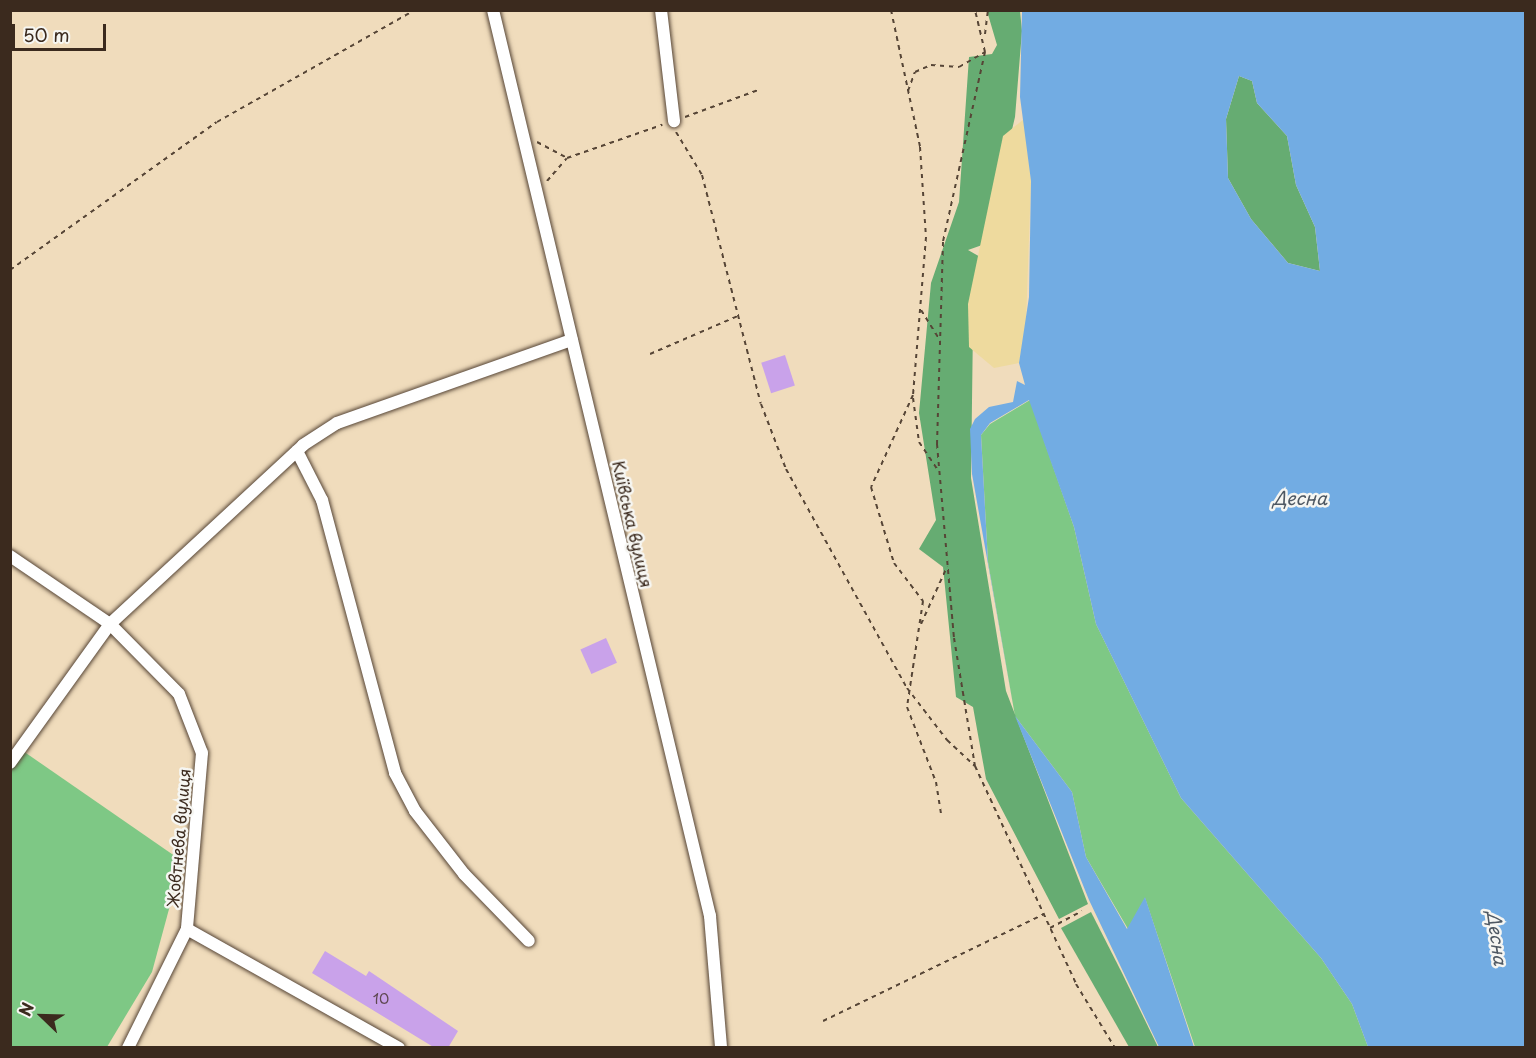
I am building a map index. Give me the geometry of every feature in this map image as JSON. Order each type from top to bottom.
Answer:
[{"type":"street","name":"Київська вулиця","points":[[493,10],[710,916],[721,1047]]},
{"type":"street","points":[[661,10],[675,121]]},
{"type":"street","points":[[10,763],[110,624],[297,451],[337,423],[572,340]]},
{"type":"street","points":[[297,451],[322,500],[395,773],[415,811],[464,874],[529,941]]},
{"type":"street","name":"Жовтнева вулиця","points":[[10,556],[110,624],[179,693],[202,753],[187,929],[399,1047]]},
{"type":"street","points":[[128,1047],[187,929]]},
{"type":"path","points":[[10,270],[217,122],[415,10]]},
{"type":"path","points":[[891,10],[920,147],[926,237],[913,395],[919,441],[939,472]]},
{"type":"path","points":[[975,10],[984,37],[986,52],[943,242],[939,472],[948,567],[975,766],[1050,928],[1116,1047]]},
{"type":"path","points":[[984,37],[988,10]]},
{"type":"path","points":[[908,91],[915,72],[931,65],[959,67],[986,52]]},
{"type":"path","points":[[675,121],[758,90]]},
{"type":"path","points":[[538,200],[567,158],[664,124],[683,136],[702,175],[761,404],[786,469],[907,688],[947,740],[975,766]]},
{"type":"path","points":[[522,130],[567,158]]},
{"type":"path","points":[[921,310],[940,341]]},
{"type":"path","points":[[650,354],[738,316]]},
{"type":"path","points":[[913,395],[871,487],[894,563],[922,601],[919,631],[907,688],[907,707],[936,782],[940,814]]},
{"type":"path","points":[[919,631],[948,567]]},
{"type":"path","points":[[1050,928],[1082,911]]},
{"type":"path","points":[[823,1021],[1044,915]]},
{"type":"green space","points":[[987,11],[1020,11],[1022,31],[1015,117],[985,244],[968,250],[982,258],[973,325],[971,478],[1006,691],[1088,904],[1059,919],[986,779],[973,707],[956,697],[943,567],[919,549],[936,520],[919,413],[931,283],[959,202],[969,57],[992,54],[997,45]]},
{"type":"green space","points":[[1239,76],[1252,81],[1257,103],[1287,136],[1296,185],[1315,227],[1320,271],[1288,263],[1251,219],[1228,178],[1226,119]]},
{"type":"green space","points":[[1030,400],[1074,527],[1096,624],[1181,798],[1321,958],[1352,1004],[1368,1047],[1195,1047],[1145,898],[1128,929],[1086,857],[1072,792],[1015,716],[988,562],[981,435],[990,424]]},
{"type":"green space","points":[[23,751],[182,861],[152,972],[107,1047],[11,1047],[10,771]]},
{"type":"green space","points":[[1091,912],[1158,1047],[1129,1047],[1061,928]]},
{"type":"sand","points":[[1024,119],[1031,181],[1026,323],[1019,363],[994,368],[969,347],[968,304],[1003,136]]},
{"type":"water","name":"Десна","points":[[1022,11],[1525,11],[1525,1047],[1368,1047],[1352,1004],[1321,958],[1181,798],[1096,624],[1074,527],[1029,400],[990,423],[981,435],[988,562],[1015,716],[972,474],[970,429],[975,419],[989,407],[1013,402],[1017,381],[1025,385],[1019,363],[1029,297],[1031,181],[1020,97]],"holes":[[[1239,76],[1252,81],[1257,103],[1287,136],[1296,185],[1315,227],[1320,271],[1288,263],[1251,219],[1228,178],[1226,119]]]},
{"type":"water","points":[[1015,716],[1072,792],[1086,857],[1127,929],[1145,897],[1194,1047],[1159,1047],[1089,900]]},
{"type":"building","points":[[785,355],[795,385],[771,393],[761,363]]},
{"type":"building","points":[[606,638],[617,663],[591,674],[580,649]]},
{"type":"building","points":[[325,951],[366,976],[369,971],[458,1031],[448,1048],[435,1048],[312,973]]}]
